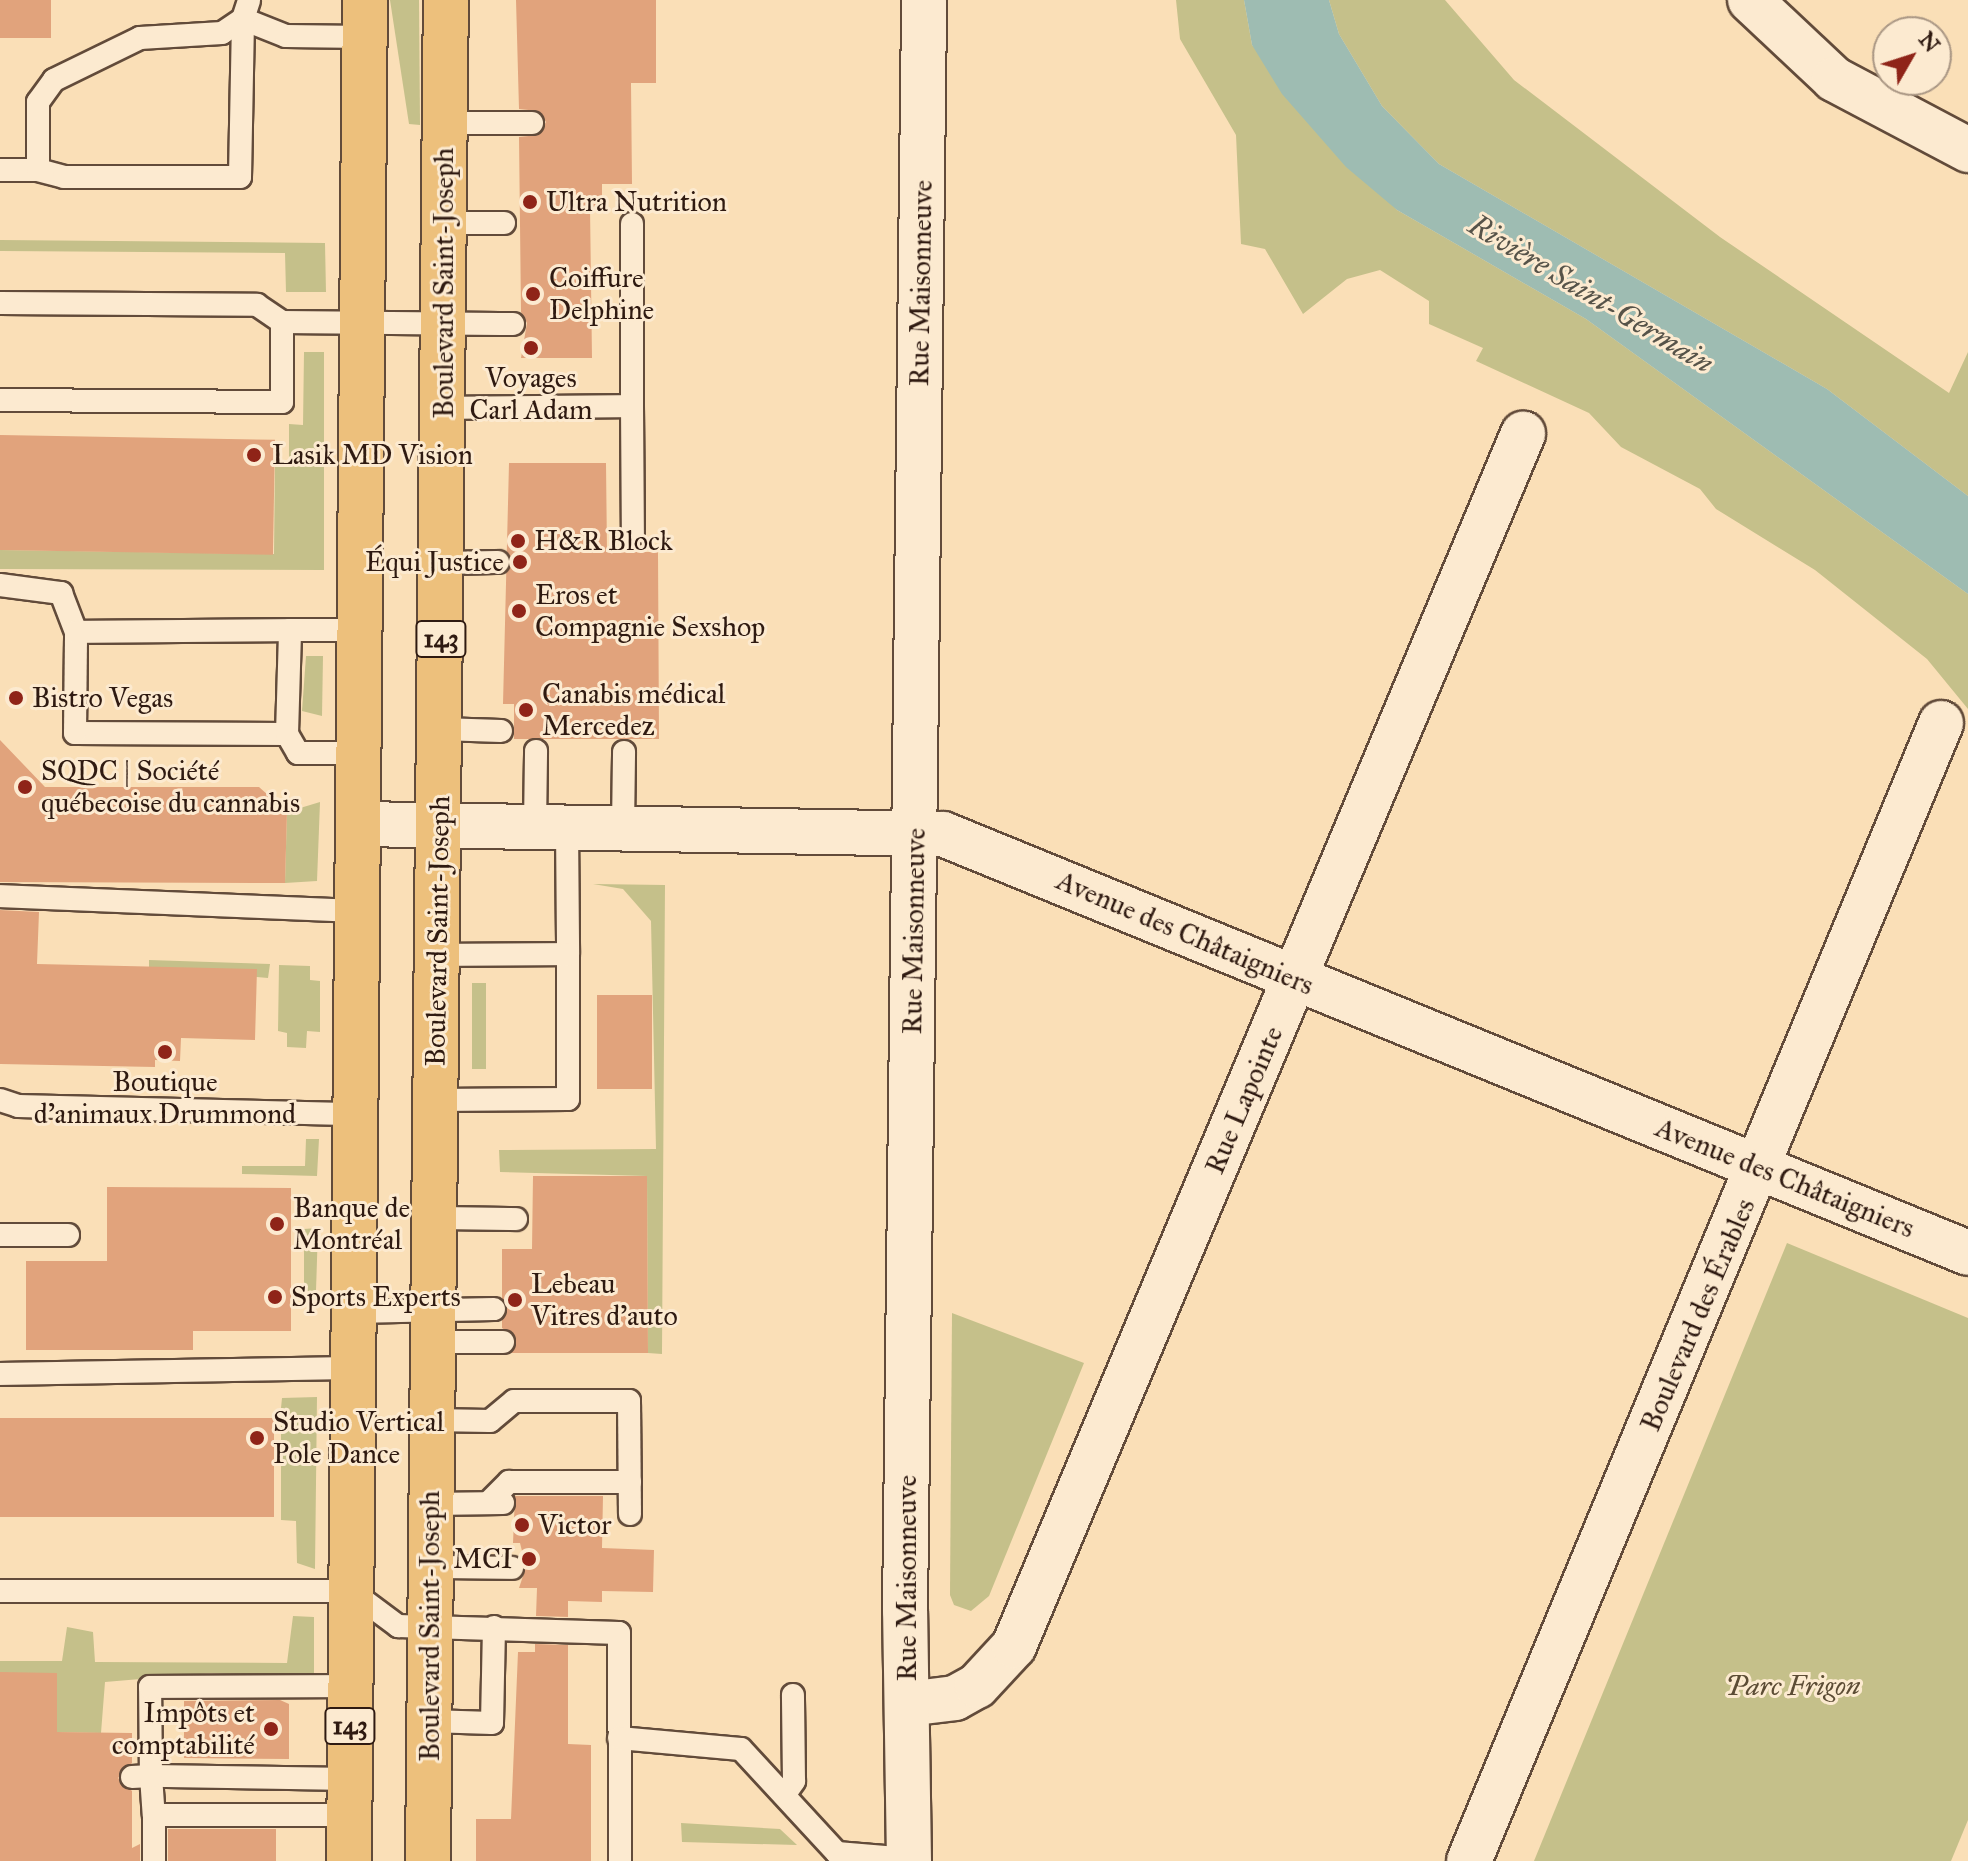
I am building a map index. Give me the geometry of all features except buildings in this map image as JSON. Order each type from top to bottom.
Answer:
[{"type":"main road","name":"Boulevard Saint-Joseph","points":[[428,1861],[446,0]]},
{"type":"main road","name":"143","points":[[349,1861],[365,19]]},
{"type":"street","name":"Rue Maisonneuve","points":[[909,1860],[907,1704],[924,0]]},
{"type":"street","points":[[1750,0],[1834,79],[1968,150]]},
{"type":"street","name":"Rue Lapointe","points":[[907,1704],[955,1698],[1011,1652],[1523,434]]},
{"type":"street","name":"Boulevard des Érables","points":[[1469,1861],[1760,1169],[1941,723]]},
{"type":"street","name":"Avenue des Châtaigniers","points":[[359,824],[915,829],[1001,855],[1294,979],[1968,1253]]},
{"type":"lane","points":[[246,10],[286,36],[365,19]]},
{"type":"lane","points":[[38,170],[38,102],[54,80],[120,44],[222,33],[246,10]]},
{"type":"lane","points":[[0,170],[38,170],[64,177],[240,177],[246,10]]},
{"type":"lane","points":[[445,123],[532,123]]},
{"type":"lane","points":[[445,223],[504,223]]},
{"type":"lane","points":[[632,224],[633,534]]},
{"type":"lane","points":[[0,303],[257,305],[282,322],[513,324]]},
{"type":"lane","points":[[0,400],[282,402],[282,322]]},
{"type":"lane","points":[[443,408],[632,406]]},
{"type":"lane","points":[[442,563],[498,562]]},
{"type":"lane","points":[[0,585],[61,593],[76,632],[75,733],[287,734]]},
{"type":"lane","points":[[290,630],[287,734],[298,753],[359,753]]},
{"type":"lane","points":[[76,632],[360,630]]},
{"type":"lane","points":[[441,729],[501,731]]},
{"type":"lane","points":[[435,1100],[568,1099],[568,954],[551,826],[536,751]]},
{"type":"lane","points":[[623,827],[624,752]]},
{"type":"lane","points":[[0,896],[111,906],[358,911]]},
{"type":"lane","points":[[436,955],[568,954]]},
{"type":"lane","points":[[0,1100],[152,1112],[356,1114]]},
{"type":"lane","points":[[434,1218],[516,1219]]},
{"type":"lane","points":[[0,1235],[68,1235]]},
{"type":"lane","points":[[433,1327],[494,1309]]},
{"type":"lane","points":[[354,1312],[503,1342]]},
{"type":"lane","points":[[0,1374],[354,1368]]},
{"type":"lane","points":[[432,1420],[490,1421],[514,1401],[629,1401],[630,1514]]},
{"type":"lane","points":[[431,1504],[496,1503],[509,1482],[630,1482]]},
{"type":"lane","points":[[431,1567],[512,1568]]},
{"type":"lane","points":[[0,1591],[351,1591],[398,1626],[619,1633],[620,1861]]},
{"type":"lane","points":[[429,1721],[492,1723],[494,1627]]},
{"type":"lane","points":[[154,1861],[154,1815],[141,1777],[150,1687],[350,1686]]},
{"type":"lane","points":[[785,1794],[794,1781],[793,1695]]},
{"type":"lane","points":[[619,1738],[727,1743],[754,1759],[844,1859],[909,1860]]},
{"type":"lane","points":[[141,1777],[350,1797]]},
{"type":"lane","points":[[154,1815],[350,1797]]},
{"type":"green space","points":[[390,0],[419,0],[420,125],[409,124]]},
{"type":"green space","points":[[1176,0],[1244,0],[1252,45],[1397,210],[1586,319],[1968,594],[1968,709],[1927,659],[1815,570],[1716,509],[1700,489],[1621,447],[1589,413],[1476,361],[1483,348],[1429,324],[1429,301],[1380,270],[1347,279],[1303,314],[1265,249],[1241,244],[1236,135],[1180,39]]},
{"type":"green space","points":[[1329,0],[1445,0],[1514,80],[1720,237],[1949,393],[1968,352],[1968,496],[1827,389],[1439,164],[1382,106],[1339,34]]},
{"type":"green space","points":[[0,240],[325,243],[326,292],[286,292],[285,253],[0,251]]},
{"type":"green space","points":[[304,352],[324,352],[324,570],[0,569],[0,550],[274,554],[275,461],[289,461],[289,424],[303,425]]},
{"type":"green space","points":[[306,656],[323,656],[322,716],[302,711]]},
{"type":"green space","points":[[320,802],[317,881],[285,883],[287,812]]},
{"type":"green space","points":[[593,884],[665,885],[662,1354],[648,1353],[647,1176],[500,1172],[499,1150],[656,1149],[651,921],[623,889]]},
{"type":"green space","points":[[149,960],[270,964],[268,978],[149,967]]},
{"type":"green space","points":[[279,965],[310,966],[310,980],[320,981],[320,1032],[307,1031],[306,1048],[287,1047],[287,1033],[278,1031]]},
{"type":"green space","points":[[472,983],[486,983],[486,1069],[472,1069]]},
{"type":"green space","points":[[306,1139],[319,1139],[317,1176],[242,1174],[242,1166],[305,1166]]},
{"type":"green space","points":[[318,1228],[316,1291],[304,1291],[304,1229]]},
{"type":"green space","name":"Parc Frigon","points":[[1787,1243],[1968,1318],[1968,1820],[1951,1861],[1534,1861]]},
{"type":"green space","points":[[952,1313],[1084,1363],[989,1596],[971,1611],[954,1605],[950,1595]]},
{"type":"green space","points":[[317,1397],[315,1569],[297,1563],[296,1521],[281,1520],[281,1408],[282,1398]]},
{"type":"green space","points":[[293,1616],[314,1617],[314,1677],[211,1673],[105,1682],[101,1733],[57,1732],[0,1672],[0,1661],[62,1661],[67,1627],[93,1632],[95,1662],[287,1663]]},
{"type":"green space","points":[[681,1823],[780,1829],[797,1845],[682,1842]]},
{"type":"water","name":"Rivière Saint-Germain","points":[[1244,0],[1329,0],[1339,34],[1382,106],[1439,164],[1827,389],[1968,496],[1968,594],[1586,319],[1397,210],[1346,167],[1282,94],[1252,45]]},
{"type":"place","name":"Ultra Nutrition","points":[[530,202]]},
{"type":"place","name":"Coiffure Delphine","points":[[533,294]]},
{"type":"place","name":"Voyages Carl Adam","points":[[531,348]]},
{"type":"place","name":"Lasik MD Vision","points":[[254,455]]},
{"type":"place","name":"H&R Block","points":[[518,541]]},
{"type":"place","name":"Équi Justice","points":[[520,562]]},
{"type":"place","name":"Eros et Compagnie Sexshop","points":[[519,611]]},
{"type":"place","name":"Bistro Vegas","points":[[16,698]]},
{"type":"place","name":"Canabis médical Mercedez","points":[[526,710]]},
{"type":"place","name":"SQDC | Société québecoise du cannabis","points":[[25,787]]},
{"type":"place","name":"Boutique d'animaux Drummond","points":[[165,1052]]},
{"type":"place","name":"Banque de Montréal","points":[[277,1224]]},
{"type":"place","name":"Sports Experts","points":[[275,1297]]},
{"type":"place","name":"Lebeau Vitres d'auto","points":[[515,1300]]},
{"type":"place","name":"Studio Vertical Pole Dance","points":[[257,1438]]},
{"type":"place","name":"Victor","points":[[522,1525]]},
{"type":"place","name":"MCI","points":[[529,1559]]},
{"type":"place","name":"Impôts et comptabilité","points":[[271,1729]]}]
